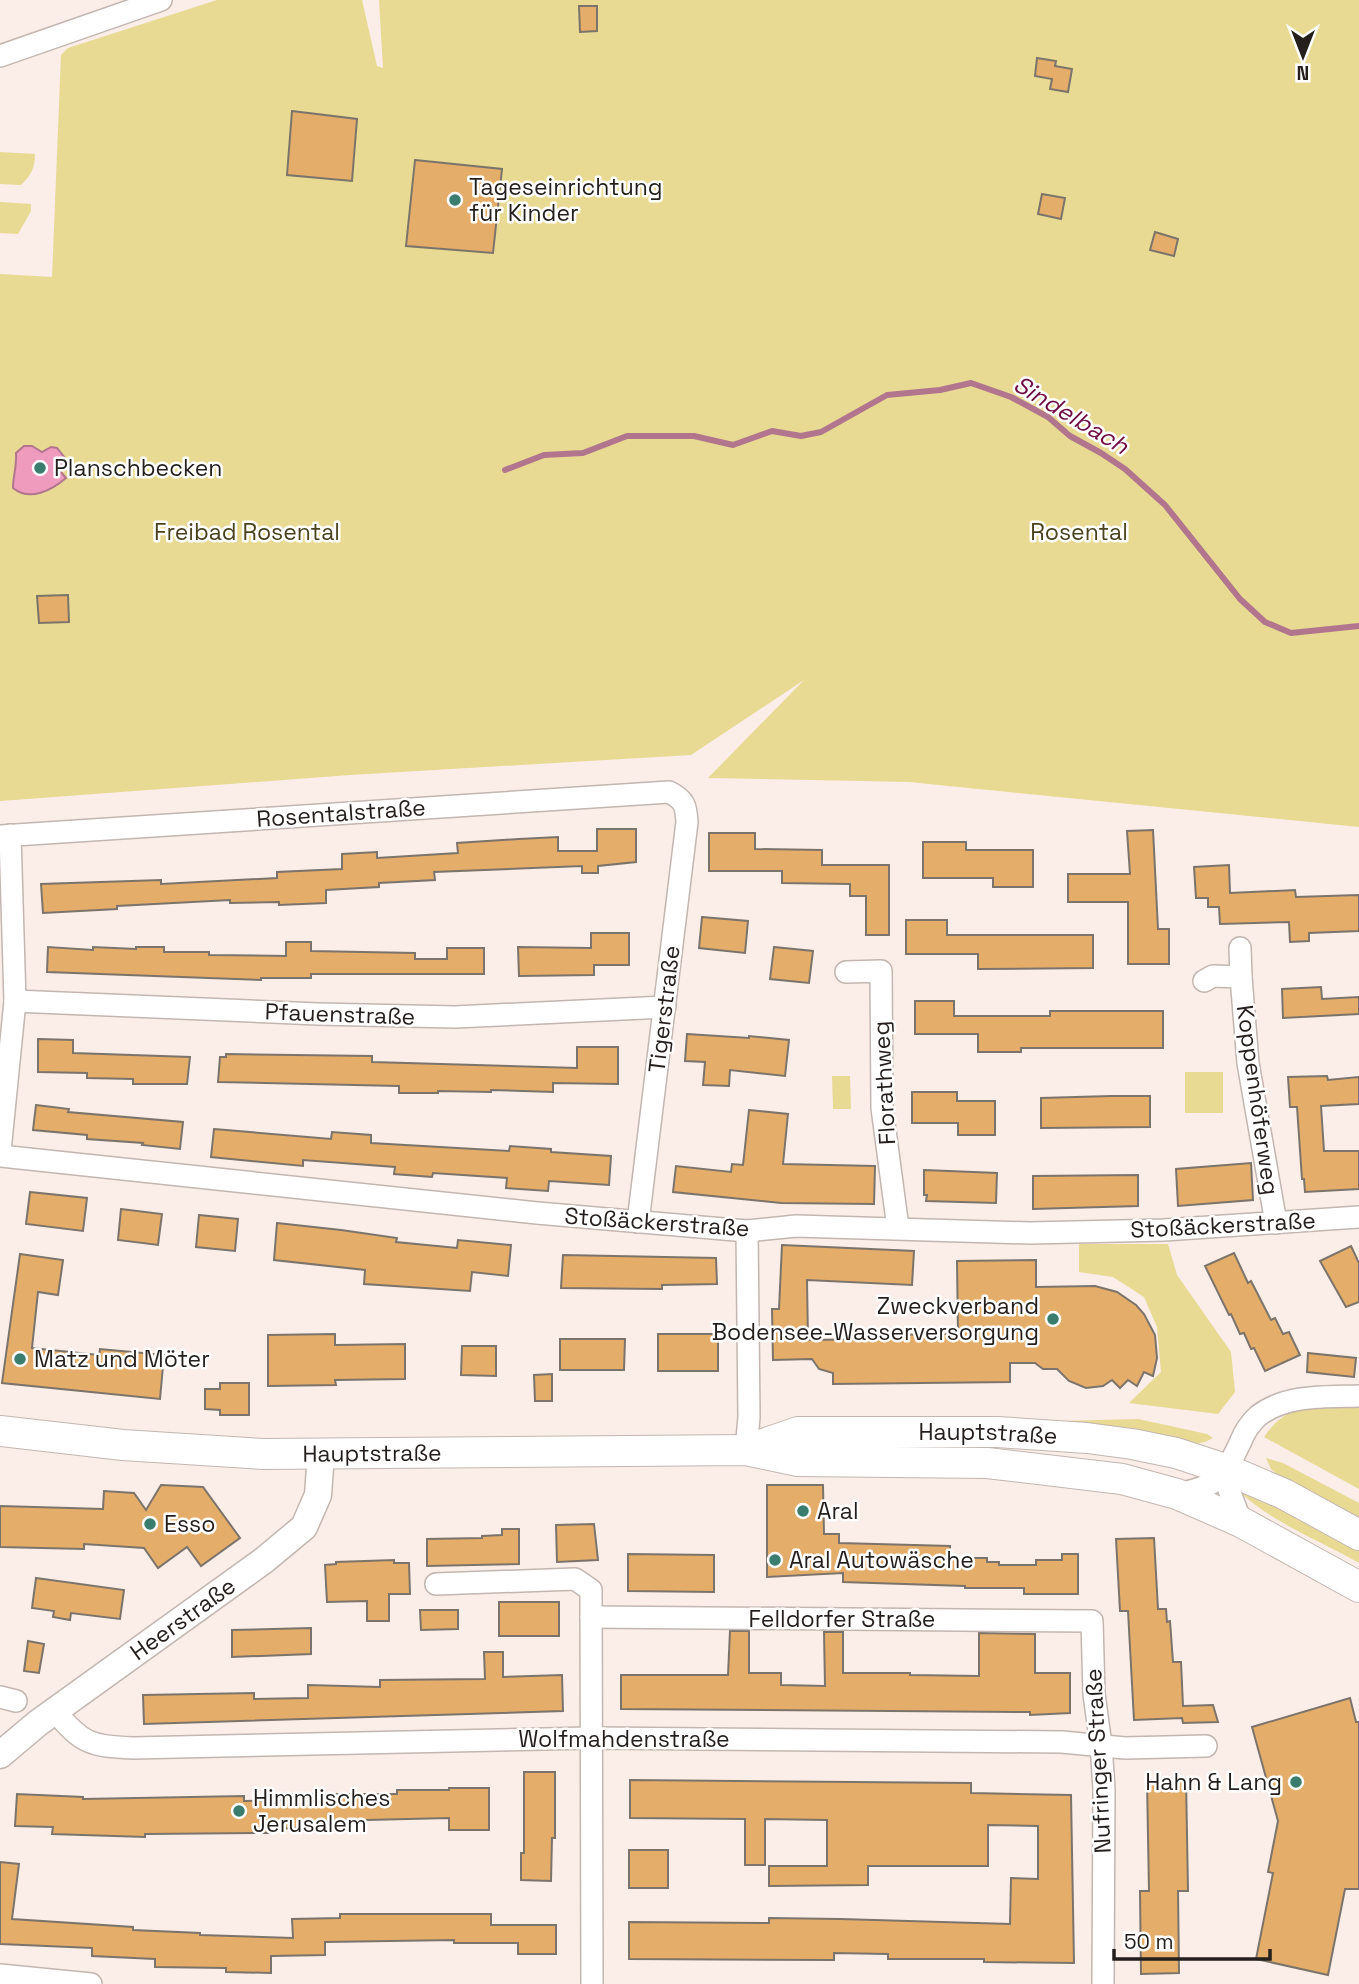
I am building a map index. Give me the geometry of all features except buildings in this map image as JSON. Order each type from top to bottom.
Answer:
[{"type":"main road","name":"Hauptstraße","points":[[0,1431],[221,1453],[746,1450],[798,1461],[986,1463],[1122,1479],[1177,1494],[1241,1522],[1359,1587]]},
{"type":"main road","name":"Hauptstraße","points":[[746,1450],[799,1432],[997,1432],[1132,1444],[1176,1453],[1228,1470],[1284,1494],[1359,1535]]},
{"type":"main road","points":[[1122,1479],[1135,1469],[1138,1458],[1132,1444]]},
{"type":"street","points":[[0,56],[161,0]]},
{"type":"street","name":"Rosentalstraße","points":[[5,835],[670,792],[681,798]]},
{"type":"street","name":"Tigerstraße","points":[[638,1222],[687,822],[686,805],[681,798]]},
{"type":"street","points":[[0,1154],[15,1001],[5,835]]},
{"type":"street","name":"Koppenhöferweg","points":[[1240,948],[1248,1063],[1276,1223]]},
{"type":"street","name":"Florathweg","points":[[846,972],[881,971],[882,1108],[898,1228]]},
{"type":"street","name":"Koppenhöferweg","points":[[1204,981],[1213,976],[1241,977]]},
{"type":"street","name":"Pfauenstraße","points":[[15,1001],[455,1017],[665,1007]]},
{"type":"street","name":"Stoßäckerstraße","points":[[0,1154],[638,1222],[747,1231],[796,1226],[1043,1233],[1182,1230],[1359,1217]]},
{"type":"street","points":[[746,1450],[749,1417],[747,1231]]},
{"type":"street","points":[[1177,1494],[1199,1490],[1213,1483],[1228,1470],[1248,1427],[1259,1415],[1297,1400],[1359,1396]]},
{"type":"street","name":"Heerstraße","points":[[0,1755],[55,1711],[262,1561],[304,1527],[318,1496],[321,1454]]},
{"type":"street","points":[[1228,1470],[1229,1490],[1241,1522]]},
{"type":"street","points":[[436,1584],[575,1579],[591,1590],[592,1984]]},
{"type":"street","name":"Felldorfer Straße","points":[[592,1616],[1092,1621]]},
{"type":"street","name":"Nufringer Straße","points":[[1092,1621],[1094,1694],[1104,1789],[1103,1984]]},
{"type":"street","name":"Wolfmahdenstraße","points":[[55,1711],[74,1734],[93,1744],[112,1747],[171,1748],[591,1738],[1062,1742],[1125,1748],[1206,1746]]},
{"type":"street","points":[[0,1975],[91,1984]]},
{"type":"green space","points":[[217,0],[362,0],[377,66],[383,68],[379,0],[1359,0],[1359,827],[909,782],[708,778],[804,680],[691,755],[350,775],[0,801],[0,274],[52,277],[61,55],[68,48]]},
{"type":"green space","points":[[0,152],[35,154],[32,171],[21,185],[0,184]]},
{"type":"green space","points":[[0,202],[31,204],[31,211],[18,234],[0,233]]},
{"type":"green space","points":[[1185,1072],[1223,1072],[1223,1113],[1185,1113]]},
{"type":"green space","points":[[832,1076],[850,1076],[851,1109],[833,1109]]},
{"type":"green space","points":[[1079,1244],[1168,1244],[1177,1275],[1231,1352],[1235,1392],[1218,1414],[1129,1403],[1161,1372],[1157,1327],[1144,1297],[1113,1277],[1079,1272]]},
{"type":"green space","points":[[1359,1402],[1359,1489],[1264,1437],[1284,1416],[1295,1410],[1318,1404]]},
{"type":"green space","points":[[1138,1419],[1207,1434],[1213,1438],[1195,1444],[1133,1429],[1061,1421]]},
{"type":"green space","points":[[1266,1458],[1283,1463],[1359,1503],[1359,1522],[1287,1483],[1271,1469]]},
{"type":"green space","points":[[1239,1491],[1274,1502],[1359,1550],[1359,1563],[1266,1513]]},
{"type":"shaded area","name":"Planschbecken","points":[[24,446],[32,446],[42,452],[51,447],[57,448],[65,458],[60,471],[66,478],[41,493],[26,494],[13,488],[16,453]]},
{"type":"waterway","name":"Sindelbach","points":[[505,470],[544,455],[583,453],[627,436],[694,436],[733,445],[772,431],[801,436],[821,432],[887,395],[940,390],[971,383],[1011,397],[1048,417],[1070,436],[1125,469],[1165,505],[1240,599],[1265,622],[1291,633],[1359,626]]},
{"type":"place","name":"Tageseinrichtung für Kinder","points":[[455,200]]},
{"type":"place","name":"Planschbecken","points":[[40,468]]},
{"type":"place","name":"Zweckverband Bodensee-Wasserversorgung","points":[[1053,1319]]},
{"type":"place","name":"Matz und Möter","points":[[20,1359]]},
{"type":"place","name":"Aral","points":[[803,1511]]},
{"type":"place","name":"Esso","points":[[150,1524]]},
{"type":"place","name":"Aral Autowäsche","points":[[775,1560]]},
{"type":"place","name":"Hahn & Lang","points":[[1296,1782]]},
{"type":"place","name":"Himmlisches Jerusalem","points":[[239,1811]]},
{"type":"park label","name":"Freibad Rosental","points":[[247,532]]},
{"type":"park label","name":"Rosental","points":[[1079,532]]}]
